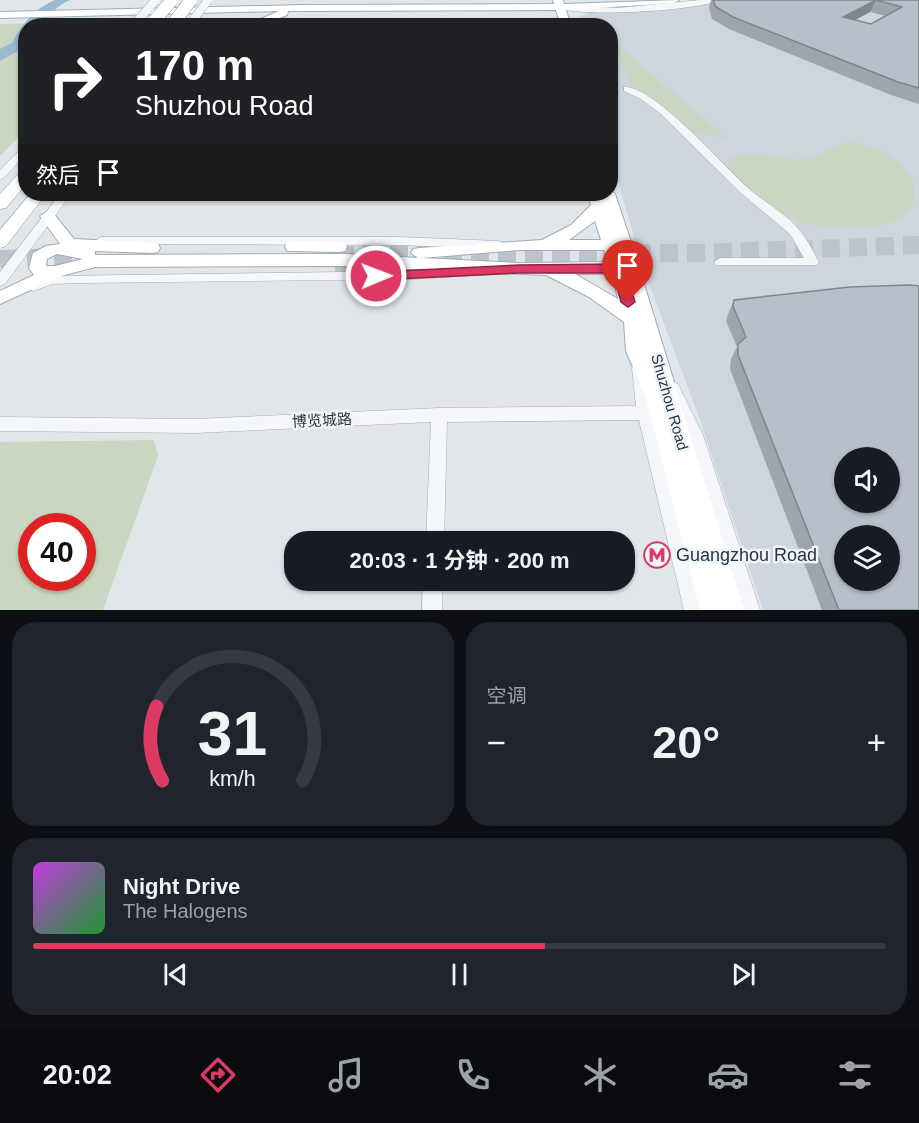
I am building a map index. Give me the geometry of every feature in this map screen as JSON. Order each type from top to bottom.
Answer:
[{"type":"highway","points":[[157,18],[172,0]]},
{"type":"highway","points":[[177,18],[191,0]]},
{"type":"highway","points":[[0,204],[18,183]]},
{"type":"highway","points":[[1,240],[32,201]]},
{"type":"main road","points":[[555,2],[634,0]]},
{"type":"main road","points":[[0,8],[674,0]]},
{"type":"main road","points":[[107,1],[119,4]]},
{"type":"main road","points":[[0,8],[246,1],[379,5]]},
{"type":"main road","points":[[554,18],[555,2]]},
{"type":"main road","points":[[555,2],[562,18]]},
{"type":"main road","points":[[53,6],[78,3]]},
{"type":"main road","points":[[72,18],[231,14],[294,4]]},
{"type":"main road","points":[[265,18],[294,4]]},
{"type":"main road","points":[[0,15],[379,5]]},
{"type":"main road","points":[[231,14],[240,18]]},
{"type":"main road","points":[[98,18],[106,17]]},
{"type":"main road","points":[[0,20],[18,20]]},
{"type":"main road","points":[[543,246],[566,236],[592,218],[600,201]]},
{"type":"main road","name":"Shuzhou Road","points":[[602,201],[625,268],[655,394],[713,610]]},
{"type":"main road","points":[[48,216],[63,236],[88,253]]},
{"type":"main road","points":[[63,236],[117,248],[339,247]]},
{"type":"main road","points":[[335,269],[55,272],[40,271],[37,268],[39,258],[51,249],[57,248],[78,254],[438,253],[519,245],[617,245]]},
{"type":"main road","points":[[0,298],[55,272],[95,261],[344,260],[518,269],[625,268]]},
{"type":"main road","name":"Shuzhou Road","points":[[625,268],[633,319],[646,350],[731,610]]},
{"type":"main road","points":[[546,269],[577,281],[616,305],[633,319]]},
{"type":"street","points":[[195,18],[208,0]]},
{"type":"street","points":[[555,2],[581,10],[715,0]]},
{"type":"street","points":[[140,18],[155,1]]},
{"type":"street","points":[[627,89],[644,97],[664,112],[761,206],[795,232],[813,262],[720,262]]},
{"type":"street","points":[[0,176],[18,156]]},
{"type":"street","points":[[0,281],[60,201]]},
{"type":"street","points":[[63,236],[73,240],[94,241],[399,241],[519,245]]},
{"type":"street","points":[[19,289],[52,280],[414,275],[518,269]]},
{"type":"street","points":[[646,350],[645,413],[694,610]]},
{"type":"street","points":[[646,350],[695,435],[750,610]]},
{"type":"street","name":"博览城路","points":[[0,424],[195,426],[440,415],[645,413]]},
{"type":"street","points":[[435,531],[440,415]]},
{"type":"street","points":[[432,610],[433,591]]},
{"type":"shaded area","points":[[734,0],[906,0],[919,3],[919,610],[763,610],[698,414],[643,268],[618,181],[618,18],[578,18],[591,12],[686,6]]},
{"type":"green space","points":[[0,24],[18,24],[18,137],[0,156]]},
{"type":"green space","points":[[618,46],[727,138],[697,134],[681,124],[651,97],[632,86],[618,55]]},
{"type":"green space","points":[[852,142],[873,148],[895,159],[910,176],[914,187],[914,199],[900,217],[884,224],[859,228],[807,224],[778,212],[748,191],[728,164],[732,159],[747,155],[790,159],[811,158],[837,145]]},
{"type":"green space","points":[[154,440],[158,456],[103,610],[0,610],[0,442]]},
{"type":"water","points":[[55,0],[70,0],[45,18],[30,18],[35,12]]},
{"type":"water","points":[[18,33],[18,51],[0,61],[0,49],[12,43]]},
{"type":"building","points":[[713,0],[876,0],[919,0],[919,88],[898,82],[733,17],[716,7]],"holes":[[[876,0],[902,7],[871,24],[843,17]]]},
{"type":"building","points":[[919,286],[919,610],[839,610],[738,355],[738,344],[746,337],[733,306],[734,300],[850,287]]},
{"type":"tunnel","points":[[336,255],[700,253],[919,245]]},
{"type":"tunnel","points":[[0,259],[95,256]]},
{"type":"tunnel","points":[[335,269],[387,266]]},
{"type":"place","name":"Guangzhou Road","points":[[657,555]]},
{"type":"route","points":[[376,276],[518,269],[619,268],[628,302]]}]
